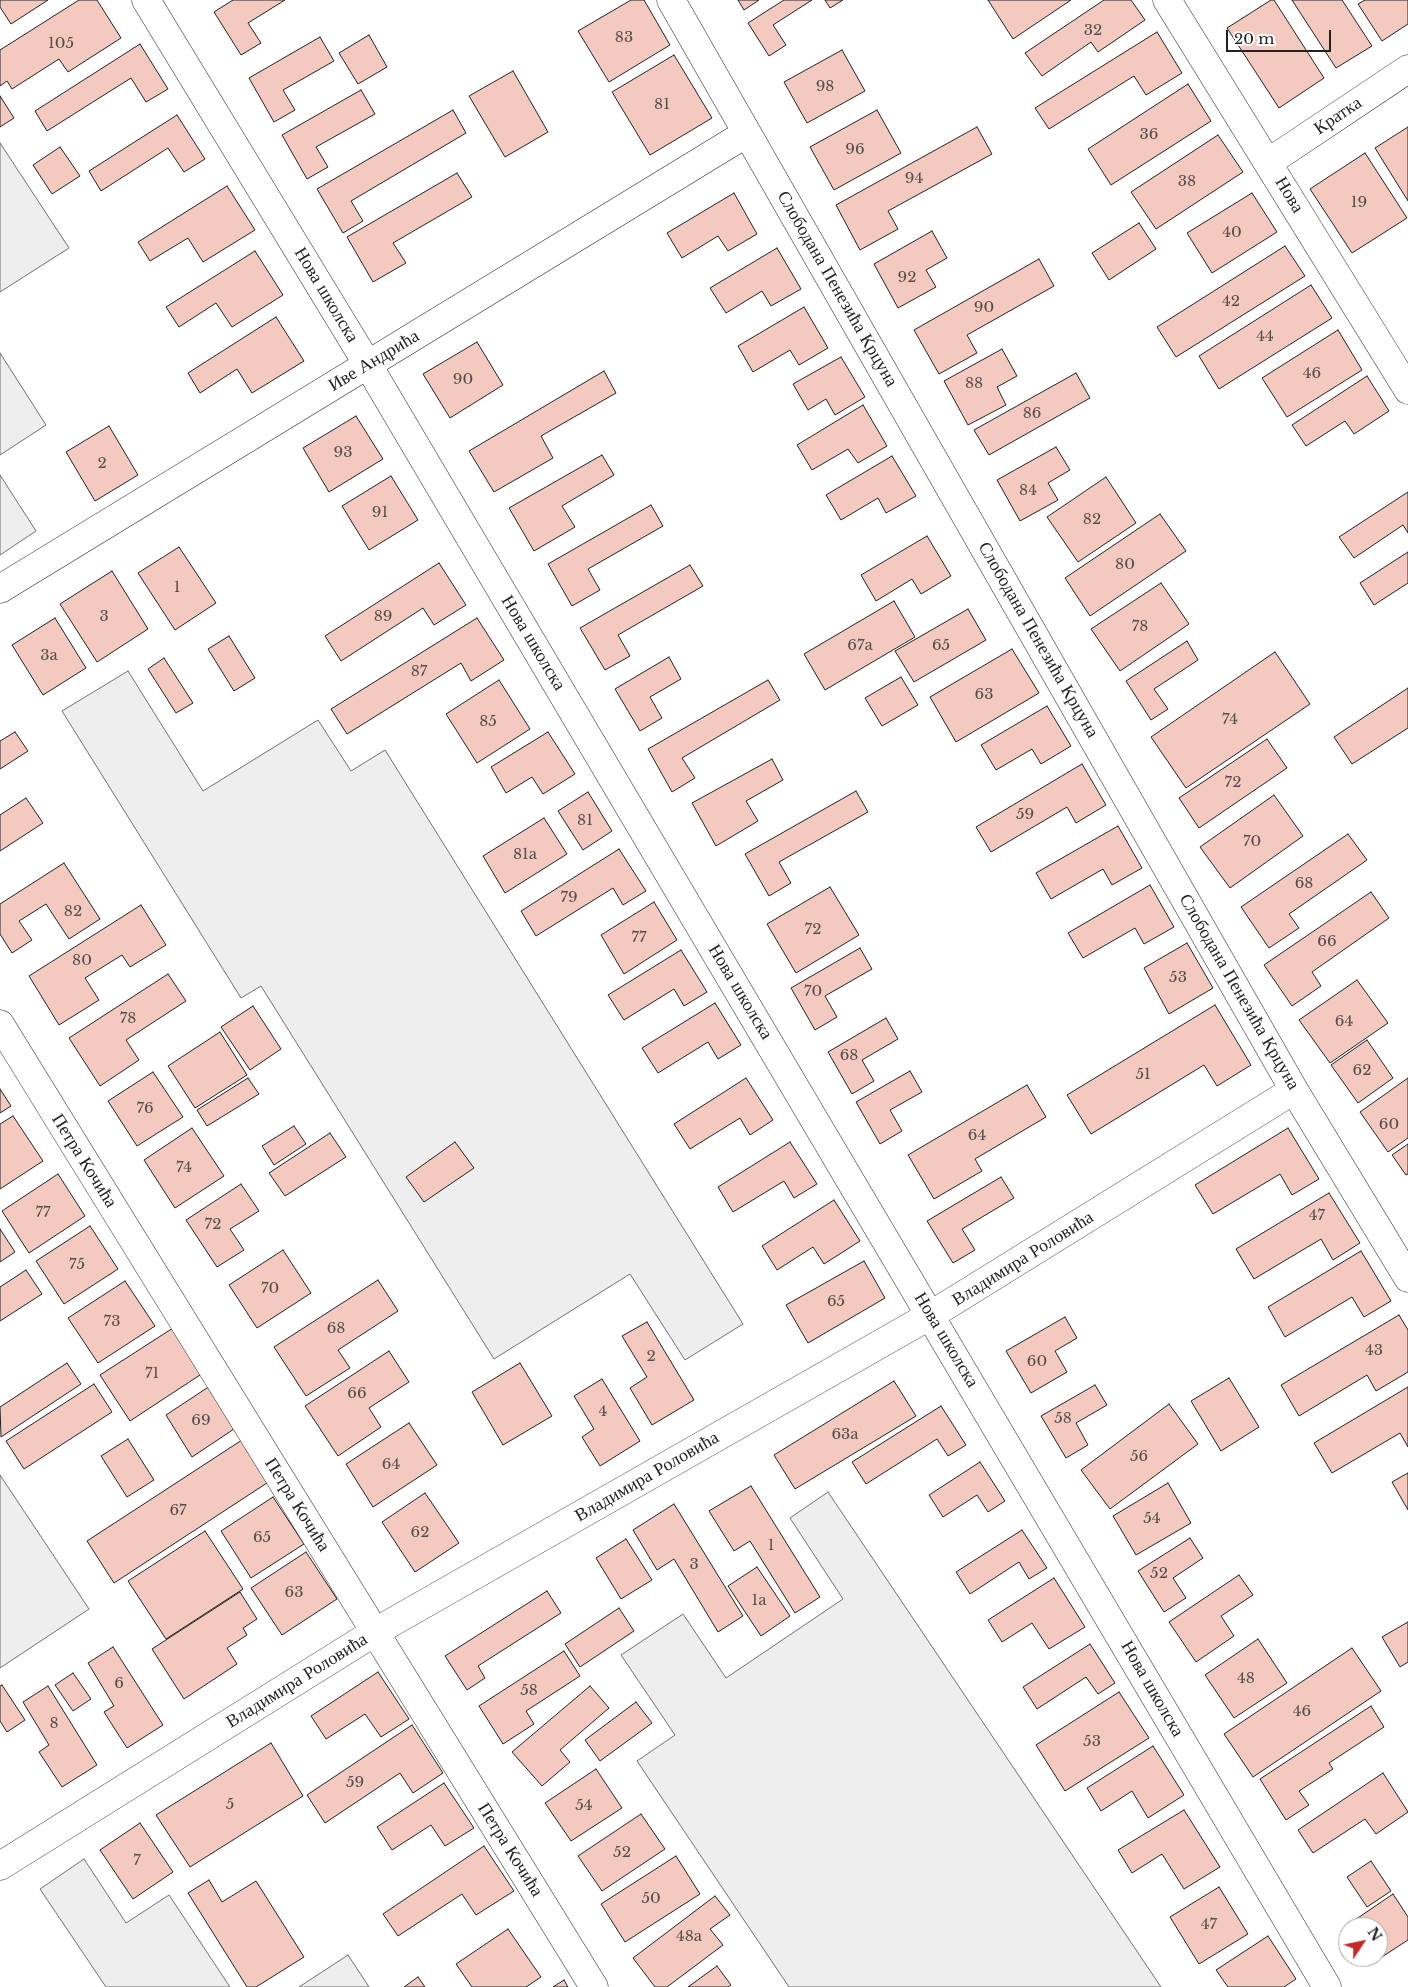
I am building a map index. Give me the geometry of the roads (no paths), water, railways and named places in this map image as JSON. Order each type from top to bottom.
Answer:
[{"type":"street","name":"Нова школска","points":[[146,0],[368,364],[932,1315],[1327,1987]]},
{"type":"street","name":"Слободана Пенезића Крцуна","points":[[671,0],[1294,1090],[1408,1278]]},
{"type":"street","name":"Нова","points":[[1167,0],[1269,162],[1408,390]]},
{"type":"street","name":"Кратка","points":[[1269,162],[1408,69]]},
{"type":"street","name":"Иве Андрића","points":[[0,589],[747,133]]},
{"type":"street","name":"Петра Кочића","points":[[0,1024],[594,1987]]},
{"type":"street","name":"Владимира Роловића","points":[[0,1866],[375,1632],[932,1315],[1294,1090]]}]
